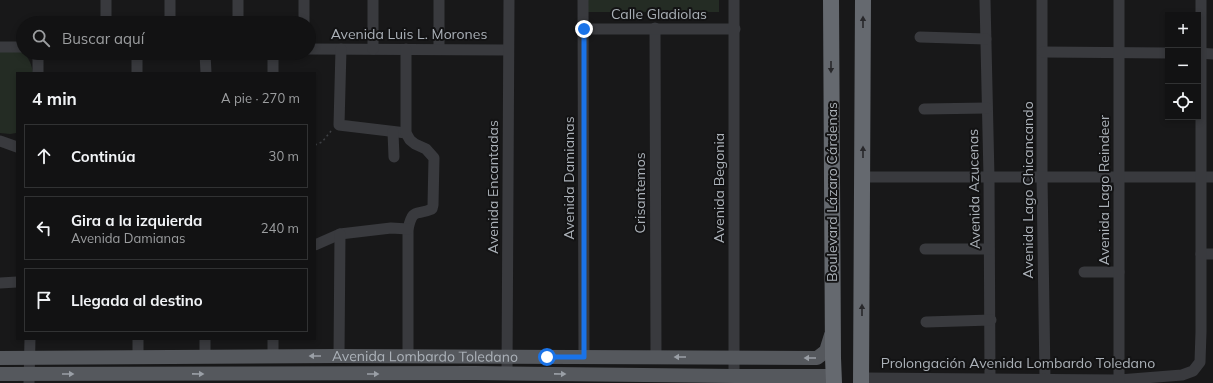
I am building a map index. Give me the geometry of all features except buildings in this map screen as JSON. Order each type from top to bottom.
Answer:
[{"type":"highway","name":"Boulevard Lázaro Cárdenas","points":[[828,381],[832,358],[831,0]]},
{"type":"highway","points":[[863,0],[862,348],[864,381]]},
{"type":"main road","name":"Avenida Lombardo Toledano","points":[[0,358],[508,356],[817,358],[826,352],[832,331]]},
{"type":"main road","points":[[250,356],[250,374]]},
{"type":"main road","name":"Avenida Lombardo Toledano","points":[[0,374],[22,378],[220,378],[250,374],[286,378],[475,378],[508,374],[539,378],[828,381]]},
{"type":"street","points":[[106,0],[106,16]]},
{"type":"street","points":[[170,0],[170,16]]},
{"type":"street","points":[[238,0],[238,16]]},
{"type":"street","points":[[304,0],[304,16]]},
{"type":"street","points":[[373,0],[373,49]]},
{"type":"street","points":[[439,0],[439,49]]},
{"type":"street","name":"Avenida Encantadas","points":[[508,374],[509,0]]},
{"type":"street","name":"Avenida Damianas","points":[[583,0],[584,357]]},
{"type":"street","name":"Avenida Begonia","points":[[726,379],[733,357],[734,0]]},
{"type":"street","name":"Avenida Azucenas","points":[[985,0],[990,177],[990,320],[985,380]]},
{"type":"street","name":"Avenida Lago Chicancando","points":[[1042,0],[1042,177],[1045,379]]},
{"type":"street","name":"Avenida Lago Reindeer","points":[[1119,0],[1119,380]]},
{"type":"street","points":[[1199,48],[1201,0]]},
{"type":"street","name":"Crisantemos","points":[[655,28],[656,357]]},
{"type":"street","name":"Calle Gladiolas","points":[[584,29],[735,29]]},
{"type":"street","points":[[920,38],[986,38]]},
{"type":"street","points":[[0,47],[16,47]]},
{"type":"street","name":"Avenida Luis L. Morones","points":[[316,49],[508,50]]},
{"type":"street","points":[[341,49],[339,125],[393,132],[406,132]]},
{"type":"street","points":[[406,49],[406,132],[410,140],[426,149],[434,158],[432,209],[418,212],[413,215],[410,219],[408,229],[408,356]]},
{"type":"street","points":[[1043,52],[1165,53]]},
{"type":"street","points":[[1201,54],[1213,54]]},
{"type":"street","points":[[38,60],[38,72]]},
{"type":"street","points":[[137,60],[137,72]]},
{"type":"street","points":[[205,60],[206,72]]},
{"type":"street","points":[[273,60],[273,72]]},
{"type":"street","points":[[1199,84],[1201,332],[1213,331]]},
{"type":"street","points":[[924,109],[988,108]]},
{"type":"street","points":[[393,132],[394,156]]},
{"type":"street","points":[[0,142],[16,148]]},
{"type":"street","points":[[0,148],[16,148]]},
{"type":"street","points":[[863,177],[1213,177]]},
{"type":"street","points":[[316,245],[340,234],[391,228],[408,229]]},
{"type":"street","points":[[339,356],[340,234]]},
{"type":"street","points":[[925,250],[989,249]]},
{"type":"street","points":[[1201,254],[1213,254]]},
{"type":"street","points":[[1084,272],[1119,272]]},
{"type":"street","points":[[0,283],[16,282]]},
{"type":"street","points":[[926,322],[990,320]]},
{"type":"street","name":"Prolongación Avenida Lombardo Toledano","points":[[864,381],[1029,381],[1045,379],[1119,380],[1182,375],[1193,371],[1200,362],[1201,332]]},
{"type":"street","points":[[22,378],[30,358],[30,340]]},
{"type":"street","points":[[138,340],[138,357]]},
{"type":"street","points":[[206,340],[206,356]]},
{"type":"street","points":[[273,340],[273,356]]},
{"type":"path","points":[[316,145],[322,142],[328,134],[339,125]]},
{"type":"shaded area","points":[[587,0],[719,0],[719,12],[587,12]]},
{"type":"shaded area","points":[[0,50],[16,50],[16,60],[29,60],[33,72],[16,72],[16,133],[0,133]]},
{"type":"route","points":[[547,357],[584,357],[584,29]]}]
